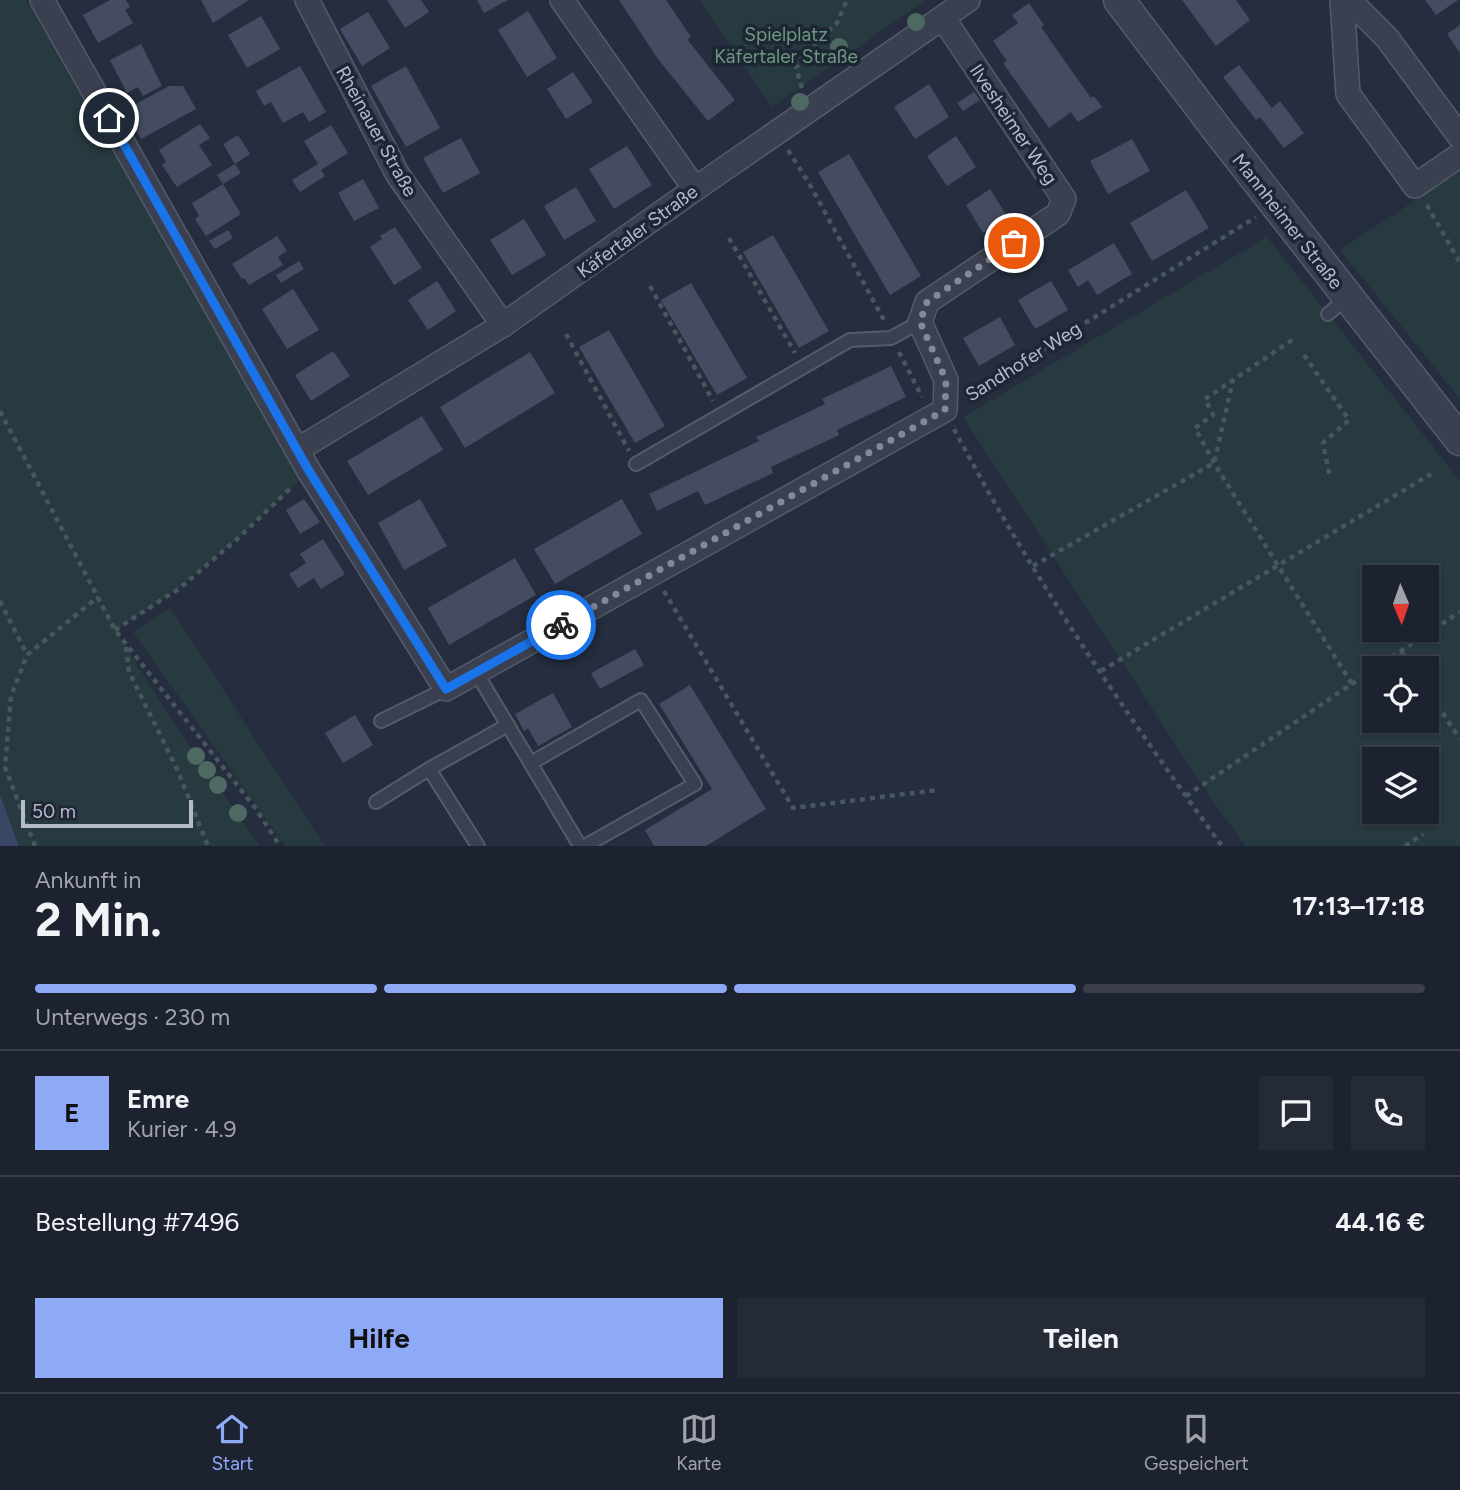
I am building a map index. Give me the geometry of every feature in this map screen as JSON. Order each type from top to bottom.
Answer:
[{"type":"street","points":[[42,0],[297,450],[446,689]]},
{"type":"street","name":"Rheinauer Straße","points":[[307,0],[398,175],[503,326]]},
{"type":"street","points":[[562,0],[695,189]]},
{"type":"street","name":"Käfertaler Straße","points":[[297,450],[503,326],[968,0]]},
{"type":"street","name":"Mannheimer Straße","points":[[1119,0],[1338,305],[1460,440]]},
{"type":"street","points":[[1342,0],[1345,84],[1348,94],[1415,186],[1460,155]]},
{"type":"street","points":[[1349,0],[1387,38],[1460,137]]},
{"type":"street","name":"Ilvesheimer Weg","points":[[920,322],[927,302],[1058,214],[1064,199],[943,18]]},
{"type":"street","points":[[920,322],[946,380],[945,410]]},
{"type":"street","name":"Sandhofer Weg","points":[[446,689],[945,410]]},
{"type":"lane","points":[[636,464],[850,340],[891,338],[920,322]]},
{"type":"lane","points":[[476,672],[531,763],[583,846],[695,784],[641,700],[531,763]]},
{"type":"lane","points":[[381,721],[446,689]]},
{"type":"lane","points":[[376,802],[508,725]]},
{"type":"lane","points":[[429,769],[478,846]]},
{"type":"path","points":[[813,107],[802,88],[796,68],[803,54],[837,23],[847,0]]},
{"type":"path","points":[[777,132],[810,185],[919,395],[945,410],[1033,566],[1101,671],[1222,846]]},
{"type":"path","points":[[1415,186],[1460,263]]},
{"type":"path","name":"Sandhofer Weg","points":[[945,410],[1266,211]]},
{"type":"path","points":[[729,238],[802,366]]},
{"type":"path","points":[[650,286],[721,414]]},
{"type":"path","points":[[566,334],[636,464]]},
{"type":"path","points":[[1292,340],[1205,399],[1213,415],[1195,428],[1214,463],[1352,684]]},
{"type":"path","points":[[1304,355],[1349,420],[1323,443],[1330,477]]},
{"type":"path","points":[[1033,566],[1214,463],[1234,380]]},
{"type":"path","points":[[0,411],[115,630],[256,809],[281,846]]},
{"type":"path","points":[[1101,671],[1431,474]]},
{"type":"path","points":[[115,630],[180,588],[285,493]]},
{"type":"path","points":[[653,573],[793,808],[938,790]]},
{"type":"path","points":[[35,846],[5,767],[11,696],[27,655],[98,597]]},
{"type":"path","points":[[0,601],[27,655]]},
{"type":"path","points":[[1392,656],[1460,612]]},
{"type":"path","points":[[126,645],[129,672],[177,769],[208,846]]},
{"type":"path","points":[[1401,650],[1405,656]]},
{"type":"path","points":[[1186,796],[1362,677]]},
{"type":"path","points":[[1439,708],[1460,739]]},
{"type":"path","points":[[1405,846],[1423,834]]},
{"type":"green space","points":[[0,0],[26,0],[301,479],[235,541],[167,597],[115,630],[181,734],[260,846],[19,846],[0,795]]},
{"type":"green space","name":"Spielplatz Käfertaler Straße","points":[[699,0],[926,0],[772,107]]},
{"type":"green space","points":[[1460,171],[1460,399],[1340,250]]},
{"type":"green space","points":[[1267,237],[1460,481],[1460,846],[1245,846],[1203,787],[963,417]]},
{"type":"green space","points":[[170,607],[325,846],[285,846],[133,632]]},
{"type":"water","points":[[0,795],[19,846],[0,846]]},
{"type":"building","points":[[110,0],[126,0],[130,7],[125,10],[133,23],[98,43],[83,15]]},
{"type":"building","points":[[201,0],[249,0],[213,23]]},
{"type":"building","points":[[387,0],[421,0],[429,12],[405,28]]},
{"type":"building","points":[[477,0],[508,0],[484,13]]},
{"type":"building","points":[[619,0],[666,0],[691,37],[687,39],[735,100],[708,121],[658,59]]},
{"type":"building","points":[[1182,0],[1236,0],[1250,20],[1216,46]]},
{"type":"building","points":[[1425,0],[1458,0],[1436,15]]},
{"type":"building","points":[[1029,3],[1044,25],[1041,27],[1076,77],[1091,98],[1094,96],[1102,107],[1078,122],[1071,112],[1049,128],[1003,63],[1007,61],[993,41],[1018,23],[1012,15]]},
{"type":"building","points":[[528,11],[557,58],[527,77],[498,30]]},
{"type":"building","points":[[368,12],[390,48],[362,66],[340,29]]},
{"type":"building","points":[[261,16],[280,49],[247,68],[228,35]]},
{"type":"building","points":[[1460,25],[1460,53],[1447,34]]},
{"type":"building","points":[[141,44],[162,86],[143,96],[138,87],[127,93],[110,60]]},
{"type":"building","points":[[1239,65],[1272,108],[1280,101],[1304,133],[1284,148],[1260,117],[1256,120],[1223,77]]},
{"type":"building","points":[[300,66],[326,112],[309,122],[303,112],[283,123],[271,102],[264,106],[256,91]]},
{"type":"building","points":[[406,66],[440,128],[406,147],[371,86]]},
{"type":"building","points":[[573,72],[593,102],[566,119],[547,89]]},
{"type":"building","points":[[929,84],[949,117],[915,139],[894,107]]},
{"type":"building","points":[[169,86],[183,86],[196,109],[141,139],[125,110]]},
{"type":"building","points":[[974,92],[980,100],[963,111],[957,103]]},
{"type":"building","points":[[200,124],[210,138],[199,145],[212,165],[177,187],[162,165],[166,162],[159,150]]},
{"type":"building","points":[[331,125],[348,153],[321,170],[325,176],[300,192],[292,180],[318,164],[304,141]]},
{"type":"building","points":[[238,135],[250,154],[235,164],[223,144]]},
{"type":"building","points":[[956,136],[976,167],[947,186],[927,156]]},
{"type":"building","points":[[461,138],[480,173],[443,193],[423,158]]},
{"type":"building","points":[[1132,139],[1150,171],[1108,194],[1090,161]]},
{"type":"building","points":[[627,146],[652,185],[614,209],[589,169]]},
{"type":"building","points":[[849,154],[921,276],[890,295],[818,172]]},
{"type":"building","points":[[235,164],[241,173],[223,184],[217,175]]},
{"type":"building","points":[[363,179],[379,208],[354,221],[338,193]]},
{"type":"building","points":[[223,184],[241,214],[206,236],[195,219],[199,216],[192,203]]},
{"type":"building","points":[[576,187],[596,221],[564,240],[544,206]]},
{"type":"building","points":[[990,189],[1008,218],[983,233],[966,205]]},
{"type":"building","points":[[1186,190],[1209,228],[1152,261],[1130,223]]},
{"type":"building","points":[[524,219],[546,255],[512,275],[490,240]]},
{"type":"building","points":[[395,227],[422,268],[394,285],[370,247],[382,239],[380,236]]},
{"type":"building","points":[[228,230],[233,238],[215,249],[209,241]]},
{"type":"building","points":[[773,235],[829,331],[799,348],[743,252]]},
{"type":"building","points":[[277,236],[287,251],[278,257],[283,265],[249,285],[232,264]]},
{"type":"building","points":[[1114,243],[1132,274],[1097,295],[1088,280],[1078,287],[1068,270]]},
{"type":"building","points":[[299,261],[304,269],[281,283],[276,275]]},
{"type":"building","points":[[437,281],[456,311],[428,330],[408,300]]},
{"type":"building","points":[[1051,281],[1068,310],[1035,329],[1018,300]]},
{"type":"building","points":[[691,283],[747,378],[717,395],[661,300]]},
{"type":"building","points":[[293,289],[319,330],[287,349],[262,309]]},
{"type":"building","points":[[1000,317],[1015,345],[979,366],[963,338]]},
{"type":"building","points":[[609,330],[665,426],[635,443],[579,347]]},
{"type":"building","points":[[333,351],[350,376],[311,401],[295,375]]},
{"type":"building","points":[[530,352],[555,393],[465,448],[440,407]]},
{"type":"building","points":[[891,366],[906,397],[837,430],[839,435],[771,467],[773,473],[705,505],[698,491],[657,511],[649,494],[759,441],[756,437],[825,404],[822,399]]},
{"type":"building","points":[[422,416],[443,450],[368,495],[347,461]]},
{"type":"building","points":[[304,499],[320,522],[300,534],[286,510]]},
{"type":"building","points":[[420,499],[447,546],[404,570],[378,523]]},
{"type":"building","points":[[622,499],[642,534],[555,584],[534,549]]},
{"type":"building","points":[[323,539],[345,574],[321,589],[314,578],[298,588],[289,574],[306,563],[300,554]]},
{"type":"building","points":[[515,558],[536,595],[449,645],[428,608]]},
{"type":"building","points":[[635,649],[644,665],[600,689],[591,673]]},
{"type":"building","points":[[690,685],[766,809],[706,846],[654,846],[645,830],[712,789],[659,704]]},
{"type":"building","points":[[553,693],[572,727],[538,746],[528,728],[524,731],[515,714]]},
{"type":"building","points":[[355,715],[373,745],[343,763],[325,733]]},
{"type":"way so far","points":[[561,625],[945,410],[946,380],[920,322],[927,302],[1014,243]]},
{"type":"route","points":[[109,118],[309,471],[446,689],[561,625]]}]
